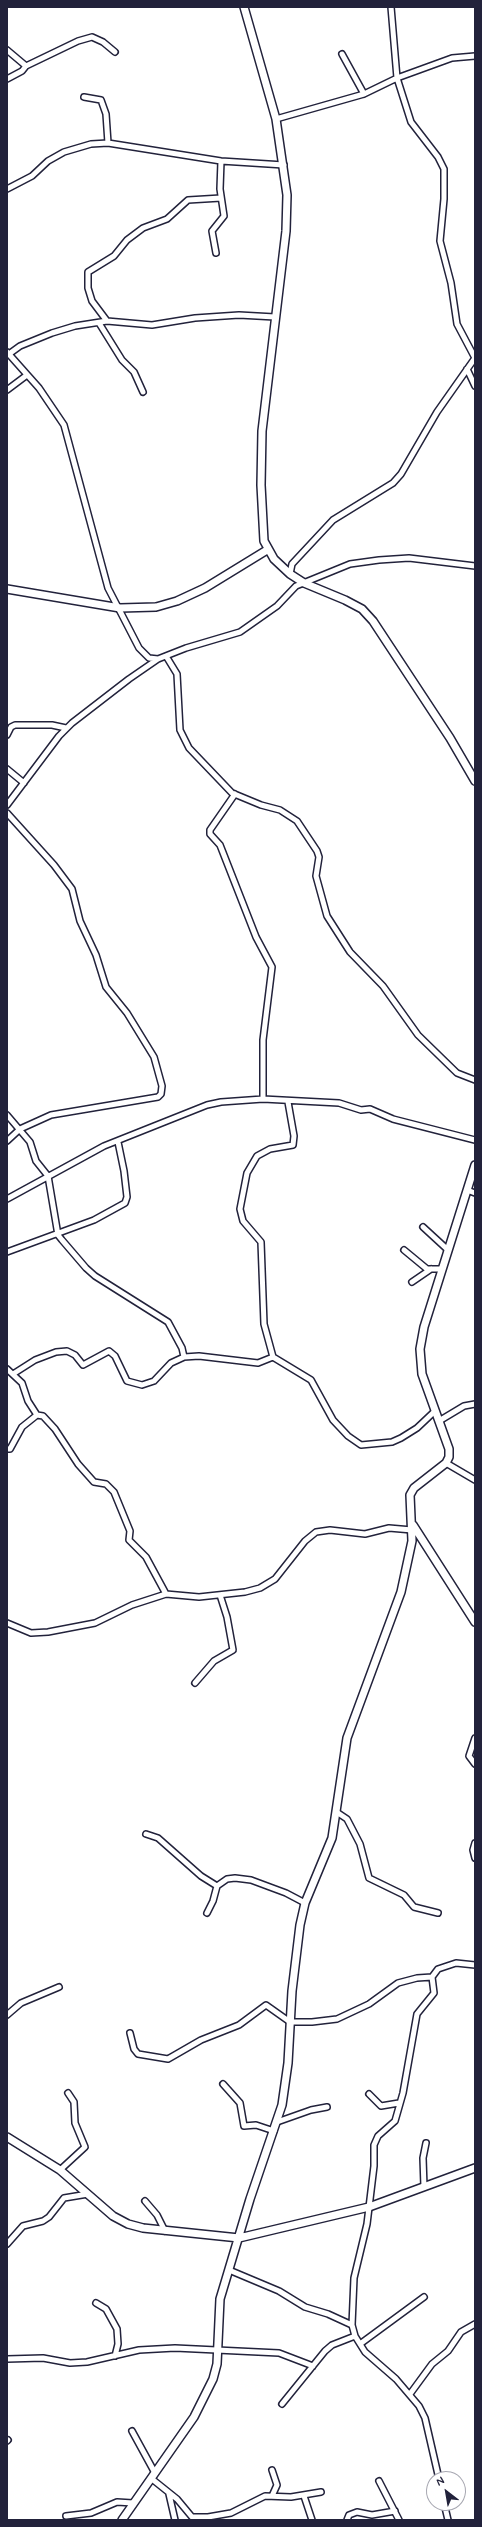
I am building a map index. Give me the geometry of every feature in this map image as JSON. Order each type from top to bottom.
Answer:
[{"type":"street","points":[[244,7],[276,119],[284,165],[287,195],[286,231],[262,432],[262,528],[267,550],[290,574],[304,583],[345,600],[362,609],[373,621],[450,738],[475,780]]},
{"type":"street","points":[[290,574],[292,564],[333,520],[393,484],[401,474],[437,412],[475,358],[458,324],[451,283],[440,241],[444,199],[444,169],[438,157],[411,122],[397,78],[391,7]]},
{"type":"street","points":[[7,79],[22,71],[26,66],[64,47],[92,37],[104,42],[115,52]]},
{"type":"street","points":[[7,50],[26,66]]},
{"type":"street","points":[[342,54],[364,94]]},
{"type":"street","points":[[276,119],[364,94],[397,78],[452,58],[475,56]]},
{"type":"street","points":[[84,97],[101,100],[106,114],[108,143]]},
{"type":"street","points":[[7,189],[32,176],[48,162],[64,152],[91,144],[108,143],[221,161],[284,165]]},
{"type":"street","points":[[216,253],[212,231],[224,216],[221,198],[221,161]]},
{"type":"street","points":[[107,321],[92,301],[88,288],[88,272],[114,256],[139,230],[167,219],[188,200],[221,198]]},
{"type":"street","points":[[158,659],[144,655],[132,637],[120,608],[108,588],[64,425],[53,406],[8,353],[41,337],[75,326],[107,321],[152,325],[195,318],[239,315],[275,317]]},
{"type":"street","points":[[99,323],[122,360],[134,372],[143,392]]},
{"type":"street","points":[[467,369],[475,386]]},
{"type":"street","points":[[7,390],[27,375]]},
{"type":"street","points":[[7,589],[120,608],[156,607],[176,601],[226,576],[267,550]]},
{"type":"street","points":[[7,805],[66,728],[158,659],[240,632],[263,617],[296,586],[350,564],[379,560],[409,558],[475,566]]},
{"type":"street","points":[[166,656],[176,674],[180,730],[183,740],[225,788],[261,805],[280,810],[298,820],[317,851],[319,858],[316,876],[327,916],[337,928],[350,952],[383,986],[418,1035],[457,1073],[475,1080]]},
{"type":"street","points":[[7,736],[11,727],[15,725],[52,725],[66,728]]},
{"type":"street","points":[[7,769],[24,783]]},
{"type":"street","points":[[235,794],[210,830],[210,834],[220,845],[256,936],[272,967],[263,1040],[264,1099]]},
{"type":"street","points":[[7,813],[54,865],[72,888],[80,921],[94,951],[106,986],[126,1013],[154,1057],[162,1086],[161,1094],[158,1097],[59,1113],[20,1129],[7,1141]]},
{"type":"street","points":[[7,1199],[93,1152],[207,1105],[221,1102],[264,1099],[288,1102],[339,1103],[361,1110],[370,1109],[393,1119],[475,1140]]},
{"type":"street","points":[[288,1102],[294,1136],[293,1145],[288,1148],[270,1149],[257,1156],[247,1173],[240,1209],[243,1222],[261,1242],[264,1324],[273,1357],[311,1380],[333,1420],[348,1436],[362,1445],[392,1442],[401,1438],[417,1428],[435,1411]]},
{"type":"street","points":[[7,1115],[30,1142],[38,1166],[48,1176],[58,1234],[86,1268],[168,1322],[182,1348],[184,1357]]},
{"type":"street","points":[[7,1252],[58,1234],[114,1210],[127,1201],[124,1171],[118,1142]]},
{"type":"street","points":[[122,2520],[206,2395],[213,2379],[218,2352],[220,2299],[250,2199],[277,2122],[288,2063],[290,2022],[298,1944],[305,1903],[332,1838],[338,1813],[347,1738],[401,1592],[412,1541],[409,1504],[414,1488],[446,1464],[449,1457],[449,1449],[422,1374],[420,1349],[424,1327],[475,1165]]},
{"type":"street","points":[[467,1190],[475,1193]]},
{"type":"street","points":[[423,1227],[448,1250]]},
{"type":"street","points":[[404,1250],[423,1267],[442,1269]]},
{"type":"street","points":[[412,1282],[431,1269]]},
{"type":"street","points":[[13,1374],[35,1360],[56,1352],[67,1351],[75,1355],[83,1366],[109,1351],[115,1356],[127,1381],[142,1386],[154,1381],[171,1363],[184,1357],[199,1356],[258,1363],[273,1357]]},
{"type":"street","points":[[7,1369],[22,1383],[28,1401],[37,1415],[43,1416],[55,1429],[69,1453],[94,1482],[106,1484],[114,1492],[130,1531],[130,1540],[146,1557],[166,1594]]},
{"type":"street","points":[[439,1421],[464,1406],[475,1404]]},
{"type":"street","points":[[7,1449],[10,1449],[22,1427],[37,1415]]},
{"type":"street","points":[[446,1464],[475,1480]]},
{"type":"street","points":[[411,1521],[422,1542],[475,1622]]},
{"type":"street","points":[[8,1625],[31,1633],[77,1627],[95,1623],[132,1605],[166,1594],[200,1597],[220,1596],[245,1592],[269,1584],[316,1532],[330,1530],[364,1534],[389,1528],[412,1530]]},
{"type":"street","points":[[195,1683],[214,1661],[233,1650],[227,1617],[220,1596]]},
{"type":"street","points":[[475,1738],[469,1756],[475,1764]]},
{"type":"street","points":[[338,1813],[347,1820],[360,1844],[369,1878],[404,1895],[414,1907],[438,1913]]},
{"type":"street","points":[[146,1834],[158,1838],[202,1876],[217,1886]]},
{"type":"street","points":[[475,1843],[473,1850],[475,1858]]},
{"type":"street","points":[[207,1913],[213,1901],[217,1886],[227,1879],[244,1878],[286,1893],[305,1903]]},
{"type":"street","points":[[130,2033],[134,2049],[138,2054],[168,2059],[201,2040],[239,2025],[266,2005],[290,2022],[312,2022],[337,2019],[369,2004],[398,1983],[417,1978],[432,1977],[442,1966],[456,1963],[475,1965]]},
{"type":"street","points":[[432,1977],[434,1993],[417,2014],[399,2103],[392,2124],[375,2140],[367,2224],[354,2278],[352,2325],[355,2336],[365,2352],[410,2394],[424,2418],[437,2471]]},
{"type":"street","points":[[7,2015],[21,2003],[59,1987]]},
{"type":"street","points":[[223,2084],[240,2103],[244,2126],[256,2125],[274,2131]]},
{"type":"street","points":[[60,2170],[85,2147],[75,2123],[74,2102],[68,2093]]},
{"type":"street","points":[[369,2094],[381,2106],[399,2103]]},
{"type":"street","points":[[277,2122],[312,2110],[327,2107]]},
{"type":"street","points":[[7,2137],[60,2170],[90,2194],[113,2216],[128,2224],[166,2231],[239,2238],[369,2207],[475,2168]]},
{"type":"street","points":[[424,2187],[423,2158],[426,2142]]},
{"type":"street","points":[[7,2244],[23,2226],[43,2221],[49,2217],[64,2198],[90,2194]]},
{"type":"street","points":[[145,2201],[160,2219],[166,2231]]},
{"type":"street","points":[[229,2270],[272,2288],[304,2307],[352,2325]]},
{"type":"street","points":[[360,2344],[424,2298]]},
{"type":"street","points":[[96,2302],[106,2309],[117,2329],[118,2344],[115,2356]]},
{"type":"street","points":[[410,2394],[432,2364],[448,2351],[461,2332],[475,2324]]},
{"type":"street","points":[[282,2404],[332,2345],[355,2336]]},
{"type":"street","points":[[7,2360],[43,2358],[78,2363],[102,2360],[138,2350],[169,2348],[218,2352],[279,2353],[313,2366]]},
{"type":"street","points":[[132,2431],[153,2476],[192,2517],[208,2517],[231,2513],[259,2498],[272,2496],[281,2498],[304,2496],[322,2492]]},
{"type":"street","points":[[272,2470],[277,2486],[272,2496]]},
{"type":"street","points":[[379,2481],[399,2520]]},
{"type":"street","points":[[169,2494],[175,2520]]},
{"type":"street","points":[[304,2496],[312,2520]]},
{"type":"street","points":[[66,2516],[91,2513],[117,2502],[133,2504]]},
{"type":"street","points":[[347,2520],[350,2515],[357,2512],[372,2514],[395,2511]]},
{"type":"street","points":[[442,2520],[447,2518]]}]
